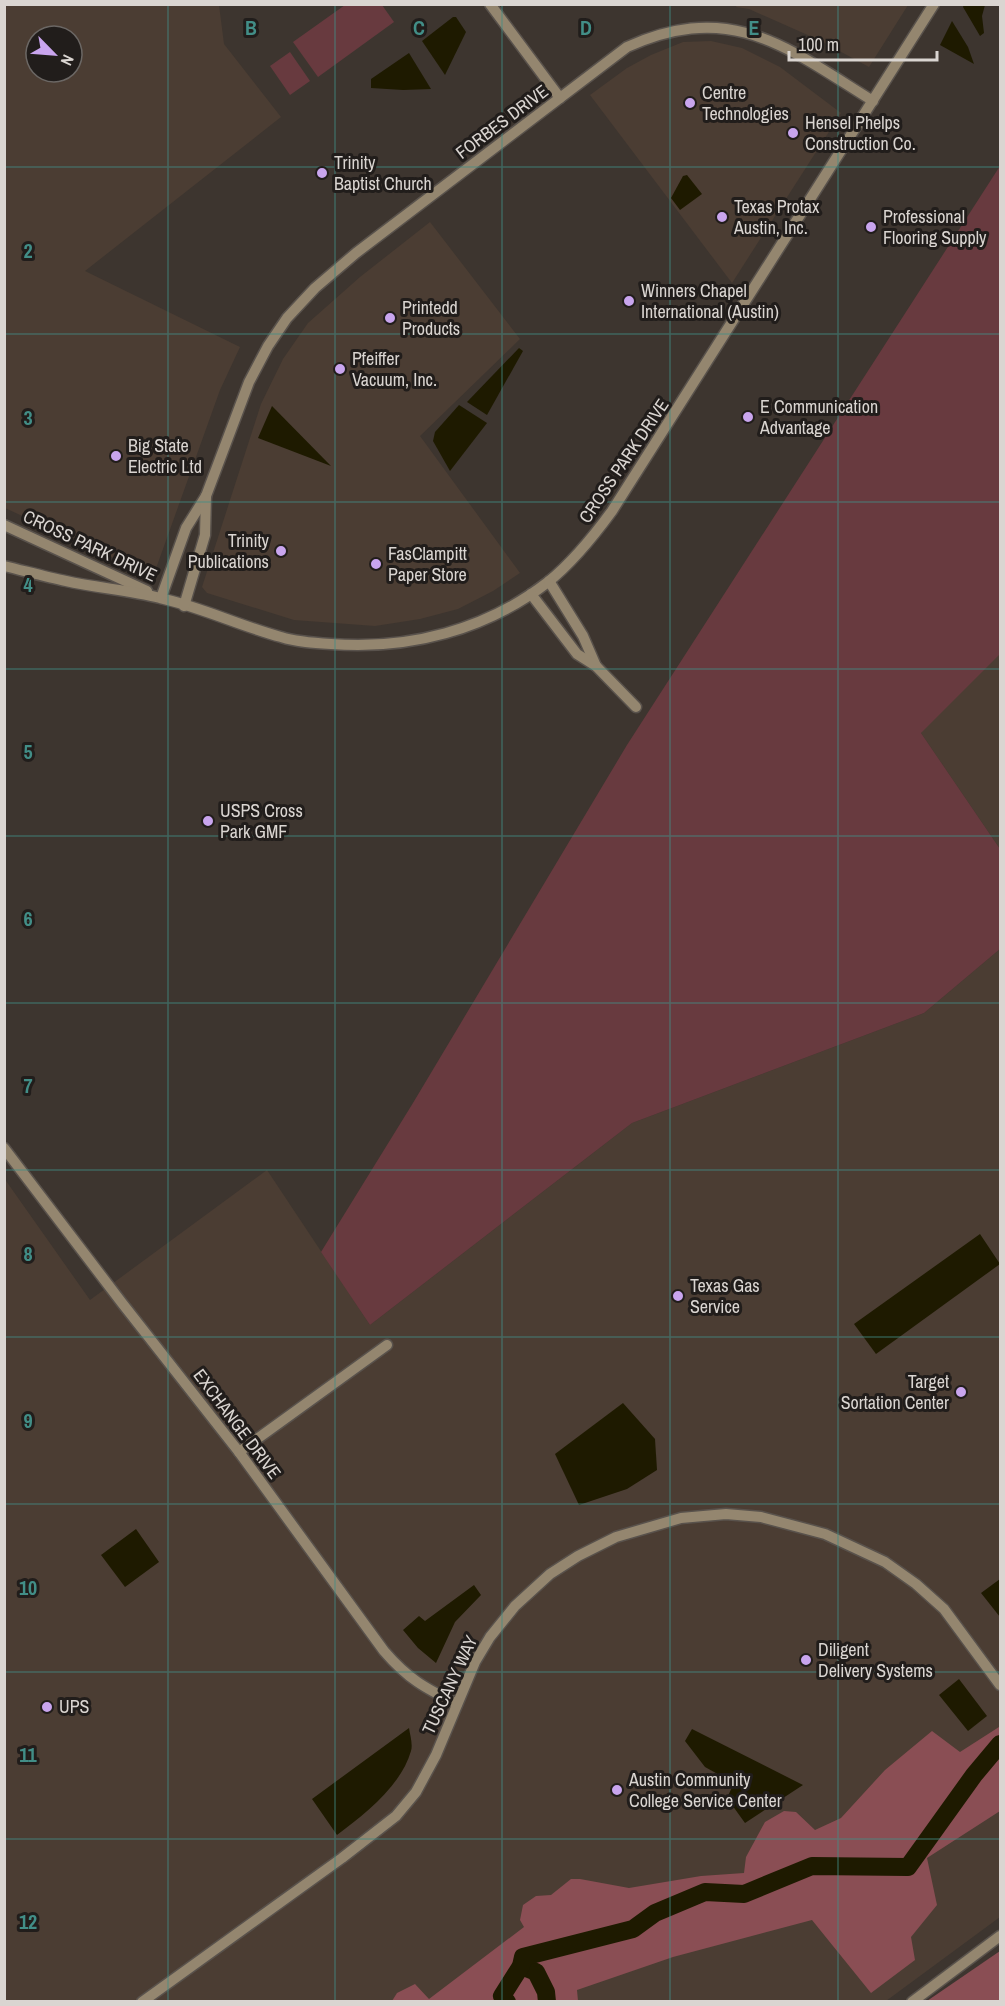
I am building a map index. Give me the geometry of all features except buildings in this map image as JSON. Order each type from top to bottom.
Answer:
[{"type":"street","points":[[490,4],[560,98]]},
{"type":"street","name":"CROSS PARK DRIVE","points":[[4,525],[161,598],[283,638],[356,646],[420,640],[451,633],[490,618],[549,581],[588,543],[612,512],[934,4]]},
{"type":"street","name":"FORBES DRIVE","points":[[161,598],[186,528],[207,496],[249,382],[268,346],[287,318],[315,288],[356,253],[627,47],[672,29],[701,26],[728,27],[779,43],[873,101]]},
{"type":"street","name":"FORBES DRIVE","points":[[184,606],[206,536],[207,496]]},
{"type":"street","name":"CROSS PARK DRIVE","points":[[4,566],[66,581],[161,598]]},
{"type":"street","points":[[549,581],[583,636],[596,666]]},
{"type":"street","points":[[531,594],[577,654],[596,666],[636,707]]},
{"type":"street","name":"EXCHANGE DRIVE","points":[[4,1148],[239,1452],[385,1653],[400,1669],[422,1686],[457,1704]]},
{"type":"street","points":[[239,1452],[387,1345]]},
{"type":"street","name":"TUSCANY WAY","points":[[142,2001],[342,1858],[396,1816],[416,1792],[436,1755],[476,1662],[490,1636],[515,1606],[550,1574],[578,1556],[616,1537],[681,1518],[726,1514],[761,1518],[825,1534],[885,1562],[916,1584],[944,1609],[1000,1685]]},
{"type":"street","points":[[912,2001],[1000,1936]]},
{"type":"shaded area","points":[[5,4],[219,5],[224,44],[281,117],[85,271],[240,347],[220,390],[154,574],[148,574],[5,508]]},
{"type":"shaded area","points":[[737,4],[908,5],[869,67],[819,40],[749,9],[736,7]]},
{"type":"shaded area","points":[[964,4],[985,5],[982,16],[984,33],[980,36],[963,7]]},
{"type":"shaded area","points":[[345,5],[382,5],[394,22],[318,77],[293,42]]},
{"type":"shaded area","points":[[456,17],[466,32],[445,75],[422,41]]},
{"type":"shaded area","points":[[952,21],[968,47],[974,64],[940,45]]},
{"type":"shaded area","points":[[711,41],[742,48],[780,67],[841,113],[732,283],[590,95],[627,68],[651,55],[683,42]]},
{"type":"shaded area","points":[[290,52],[310,81],[290,95],[270,66]]},
{"type":"shaded area","points":[[409,53],[431,89],[371,88],[371,79]]},
{"type":"shaded area","points":[[1000,166],[1000,654],[921,733],[1000,849],[1000,949],[924,1013],[632,1123],[370,1325],[321,1252],[627,745]]},
{"type":"shaded area","points":[[687,175],[702,194],[680,210],[671,198],[683,176]]},
{"type":"shaded area","points":[[430,222],[520,339],[420,436],[520,573],[493,591],[458,609],[420,619],[375,626],[294,620],[207,593],[202,587],[261,404],[283,359],[308,323],[360,277]]},
{"type":"shaded area","points":[[519,348],[523,351],[487,415],[467,402]]},
{"type":"shaded area","points":[[459,405],[487,423],[450,471],[433,441],[435,432]]},
{"type":"shaded area","points":[[272,406],[331,466],[258,438]]},
{"type":"shaded area","points":[[1000,614],[1000,849],[921,733]]},
{"type":"shaded area","points":[[1000,949],[1000,1917],[886,2001],[5,2001],[4,1178],[90,1300],[267,1170],[370,1325],[632,1123],[924,1013]]},
{"type":"shaded area","points":[[980,1234],[1000,1264],[876,1354],[854,1324]]},
{"type":"shaded area","points":[[623,1403],[655,1439],[657,1470],[627,1489],[579,1505],[555,1454]]},
{"type":"shaded area","points":[[136,1529],[159,1562],[125,1587],[101,1555]]},
{"type":"shaded area","points":[[1000,1579],[1000,1617],[981,1593]]},
{"type":"shaded area","points":[[474,1585],[481,1595],[455,1622],[436,1663],[418,1648],[403,1630],[419,1616],[425,1621]]},
{"type":"shaded area","points":[[959,1679],[987,1716],[968,1731],[939,1695]]},
{"type":"shaded area","points":[[999,1727],[1000,1811],[927,1858],[937,1905],[911,1937],[915,1960],[871,1993],[812,1920],[673,1957],[577,1990],[578,2001],[392,2001],[397,1993],[415,1984],[429,1999],[524,1927],[520,1920],[523,1905],[536,1896],[551,1895],[571,1879],[629,1888],[701,1876],[744,1873],[746,1857],[765,1822],[784,1811],[796,1812],[815,1830],[841,1818],[885,1770],[932,1731],[960,1752]]},
{"type":"shaded area","points":[[409,1728],[411,1751],[399,1776],[381,1798],[337,1835],[312,1799]]},
{"type":"shaded area","points":[[692,1729],[803,1785],[745,1823],[727,1798],[734,1783],[705,1767],[685,1741]]},
{"type":"shaded area","points":[[1000,1951],[1000,2001],[927,2001]]},
{"type":"waterway","points":[[507,2002],[502,1996],[521,1966],[523,1957],[633,1929],[655,1913],[705,1892],[744,1894],[812,1866],[908,1867],[974,1775],[1000,1744]]},
{"type":"waterway","points":[[521,1966],[536,1972],[546,1992],[547,2002]]},
{"type":"place","name":"Centre Technologies","points":[[690,103]]},
{"type":"place","name":"Hensel Phelps Construction Co.","points":[[793,133]]},
{"type":"place","name":"Trinity Baptist Church","points":[[322,173]]},
{"type":"place","name":"Texas Protax Austin, Inc.","points":[[722,217]]},
{"type":"place","name":"Professional Flooring Supply","points":[[871,227]]},
{"type":"place","name":"Winners Chapel International (Austin)","points":[[629,301]]},
{"type":"place","name":"Printedd Products","points":[[390,318]]},
{"type":"place","name":"Pfeiffer Vacuum, Inc.","points":[[340,369]]},
{"type":"place","name":"E Communication Advantage","points":[[748,417]]},
{"type":"place","name":"Big State Electric Ltd","points":[[116,456]]},
{"type":"place","name":"Trinity Publications","points":[[281,551]]},
{"type":"place","name":"FasClampitt Paper Store","points":[[376,564]]},
{"type":"place","name":"USPS Cross Park GMF","points":[[208,821]]},
{"type":"place","name":"Texas Gas Service","points":[[678,1296]]},
{"type":"place","name":"Target Sortation Center","points":[[961,1392]]},
{"type":"place","name":"Diligent Delivery Systems","points":[[806,1660]]},
{"type":"place","name":"UPS","points":[[47,1707]]},
{"type":"place","name":"Austin Community College Service Center","points":[[617,1790]]}]
